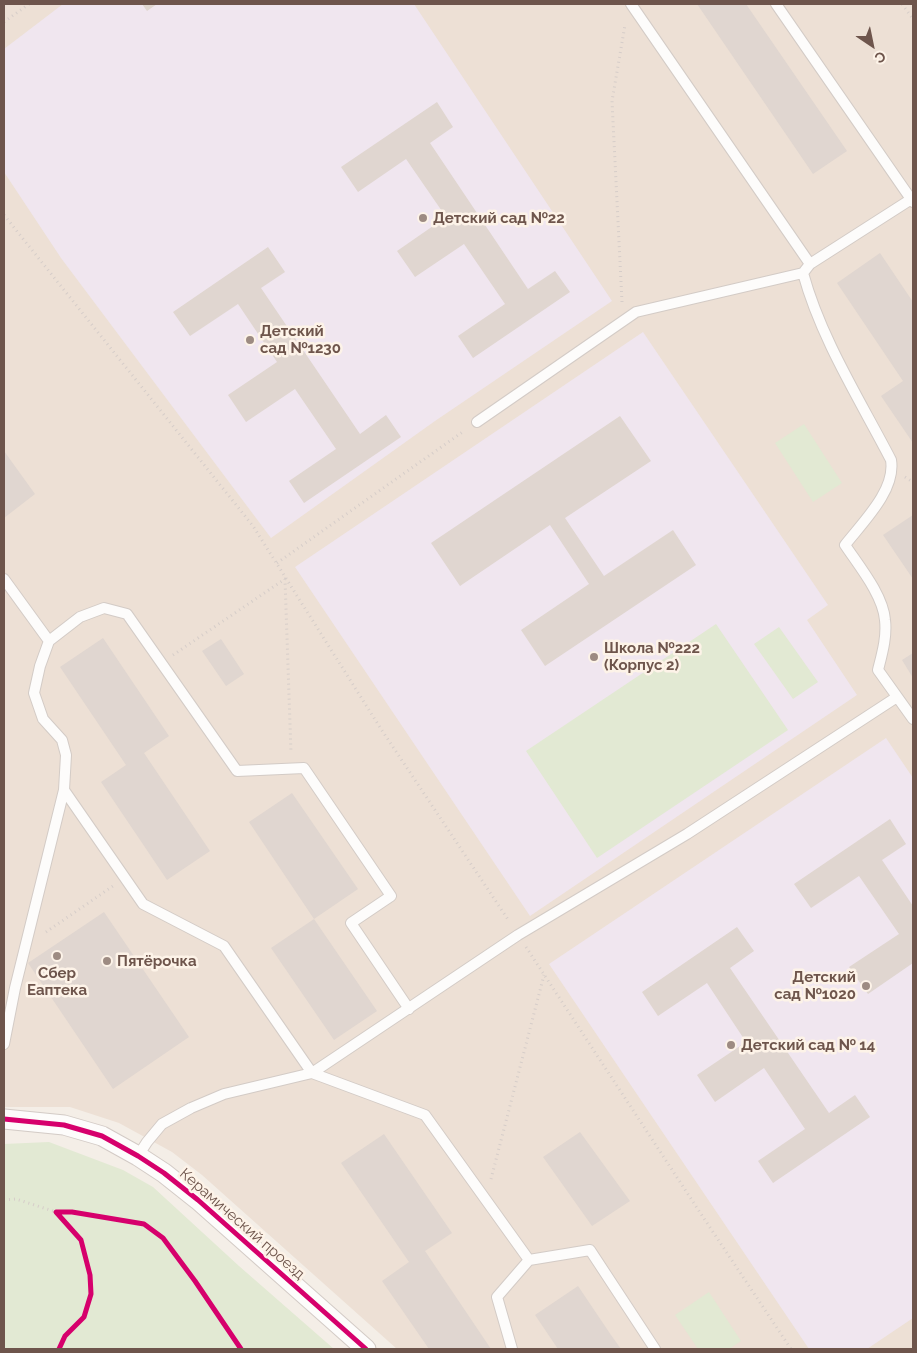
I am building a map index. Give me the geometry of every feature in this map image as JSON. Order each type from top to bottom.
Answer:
[{"type":"street","name":"Керамический проезд","points":[[4,1119],[64,1125],[102,1136],[138,1156],[164,1173],[198,1200],[366,1349]]},
{"type":"lane","points":[[477,422],[636,312],[804,273],[810,264],[913,200],[776,4]]},
{"type":"lane","points":[[634,7],[810,264]]},
{"type":"lane","points":[[804,273],[810,300],[891,460],[893,470],[880,503],[845,545],[877,594],[885,618],[885,641],[878,670],[913,719]]},
{"type":"lane","points":[[4,580],[49,641]]},
{"type":"lane","points":[[4,1044],[25,946],[64,790],[66,755],[62,740],[43,719],[34,693],[40,666],[49,641],[80,617],[104,608],[127,614],[237,771],[304,768],[391,896],[351,923],[409,1009]]},
{"type":"lane","points":[[138,1156],[162,1124],[191,1108],[224,1094],[312,1073],[518,935],[688,834],[897,697]]},
{"type":"lane","points":[[64,790],[143,904],[224,946],[312,1073],[425,1115],[529,1260]]},
{"type":"lane","points":[[512,1349],[497,1297],[529,1260],[590,1250],[655,1349]]},
{"type":"path","points":[[4,22],[29,4]]},
{"type":"path","points":[[902,4],[913,19]]},
{"type":"path","points":[[623,321],[612,101],[626,22],[634,7]]},
{"type":"path","points":[[4,215],[253,526],[382,729],[791,1349]]},
{"type":"path","points":[[277,563],[477,422]]},
{"type":"path","points":[[162,663],[285,579],[291,769]]},
{"type":"path","points":[[25,946],[124,878]]},
{"type":"path","points":[[486,1200],[544,974]]},
{"type":"path","points":[[4,1200],[16,1199],[63,1215]]},
{"type":"shaded area","points":[[4,4],[913,4],[913,1349],[397,1349],[202,1175],[172,1152],[119,1123],[70,1107],[4,1107]]},
{"type":"shaded area","points":[[63,4],[414,4],[612,301],[435,421],[271,538],[61,258],[4,172],[4,49]]},
{"type":"shaded area","name":"Школа №222 (Корпус 2)","points":[[643,332],[828,605],[807,620],[857,695],[530,916],[295,567]]},
{"type":"shaded area","name":"Детский сад № 14","points":[[886,738],[913,778],[913,1318],[867,1349],[809,1349],[549,964]]},
{"type":"green space","points":[[804,424],[842,483],[813,502],[775,443]]},
{"type":"green space","points":[[716,624],[788,730],[597,858],[526,751]]},
{"type":"green space","points":[[779,627],[818,682],[793,699],[754,644]]},
{"type":"green space","points":[[49,1142],[123,1170],[153,1187],[239,1266],[334,1349],[4,1349],[4,1144]]},
{"type":"green space","points":[[709,1292],[741,1341],[729,1349],[698,1349],[675,1315]]},
{"type":"building","points":[[142,4],[157,4],[147,11]]},
{"type":"building","points":[[697,4],[746,4],[847,151],[813,174]]},
{"type":"building","points":[[437,102],[453,127],[430,143],[528,289],[555,271],[570,292],[473,358],[458,336],[505,304],[464,244],[415,277],[397,251],[446,217],[406,159],[358,192],[341,167]]},
{"type":"building","points":[[268,247],[285,272],[261,288],[360,434],[386,415],[401,437],[304,503],[289,481],[336,449],[295,389],[246,422],[228,395],[277,362],[238,304],[190,336],[173,312]]},
{"type":"building","points":[[880,253],[913,302],[913,443],[881,396],[903,381],[837,283]]},
{"type":"building","points":[[620,416],[651,461],[565,518],[604,576],[673,530],[696,565],[545,666],[521,630],[589,584],[550,525],[460,586],[431,543]]},
{"type":"building","points":[[4,451],[35,494],[4,518]]},
{"type":"building","points":[[913,515],[913,579],[883,535]]},
{"type":"building","points":[[103,638],[169,736],[144,753],[210,851],[167,880],[101,782],[126,765],[60,667]]},
{"type":"building","points":[[221,639],[244,674],[226,686],[202,651]]},
{"type":"building","points":[[913,653],[913,678],[902,660]]},
{"type":"building","points":[[292,793],[358,889],[314,919],[249,822]]},
{"type":"building","points":[[890,819],[906,844],[882,860],[913,906],[913,963],[868,994],[849,967],[899,934],[859,876],[811,908],[794,884]]},
{"type":"building","points":[[104,912],[189,1037],[113,1089],[28,963]]},
{"type":"building","points":[[314,919],[377,1011],[334,1040],[271,948]]},
{"type":"building","points":[[737,927],[754,951],[730,968],[829,1113],[855,1095],[870,1117],[773,1183],[758,1161],[805,1129],[764,1068],[715,1102],[697,1075],[746,1042],[707,983],[658,1016],[642,992]]},
{"type":"building","points":[[580,1132],[630,1201],[592,1226],[543,1157]]},
{"type":"building","points":[[384,1134],[452,1233],[425,1251],[491,1349],[429,1349],[382,1281],[409,1262],[341,1163]]},
{"type":"building","points":[[578,1286],[621,1349],[558,1349],[535,1315]]},
{"type":"cycle path","points":[[4,1119],[64,1125],[102,1136],[138,1156],[164,1173],[198,1200],[366,1349]]},
{"type":"cycle path","points":[[59,1349],[65,1336],[84,1317],[91,1294],[90,1275],[81,1240],[56,1212],[72,1212],[144,1224],[163,1238],[241,1349]]},
{"type":"place","name":"Детский сад №22","points":[[423,218]]},
{"type":"place","name":"Детский сад №1230","points":[[250,340]]},
{"type":"place","name":"Школа №222 (Корпус 2)","points":[[594,657]]},
{"type":"place","name":"Сбер Еаптека","points":[[57,956]]},
{"type":"place","name":"Пятёрочка","points":[[107,961]]},
{"type":"place","name":"Детский сад №1020","points":[[866,986]]},
{"type":"place","name":"Детский сад № 14","points":[[731,1045]]}]
